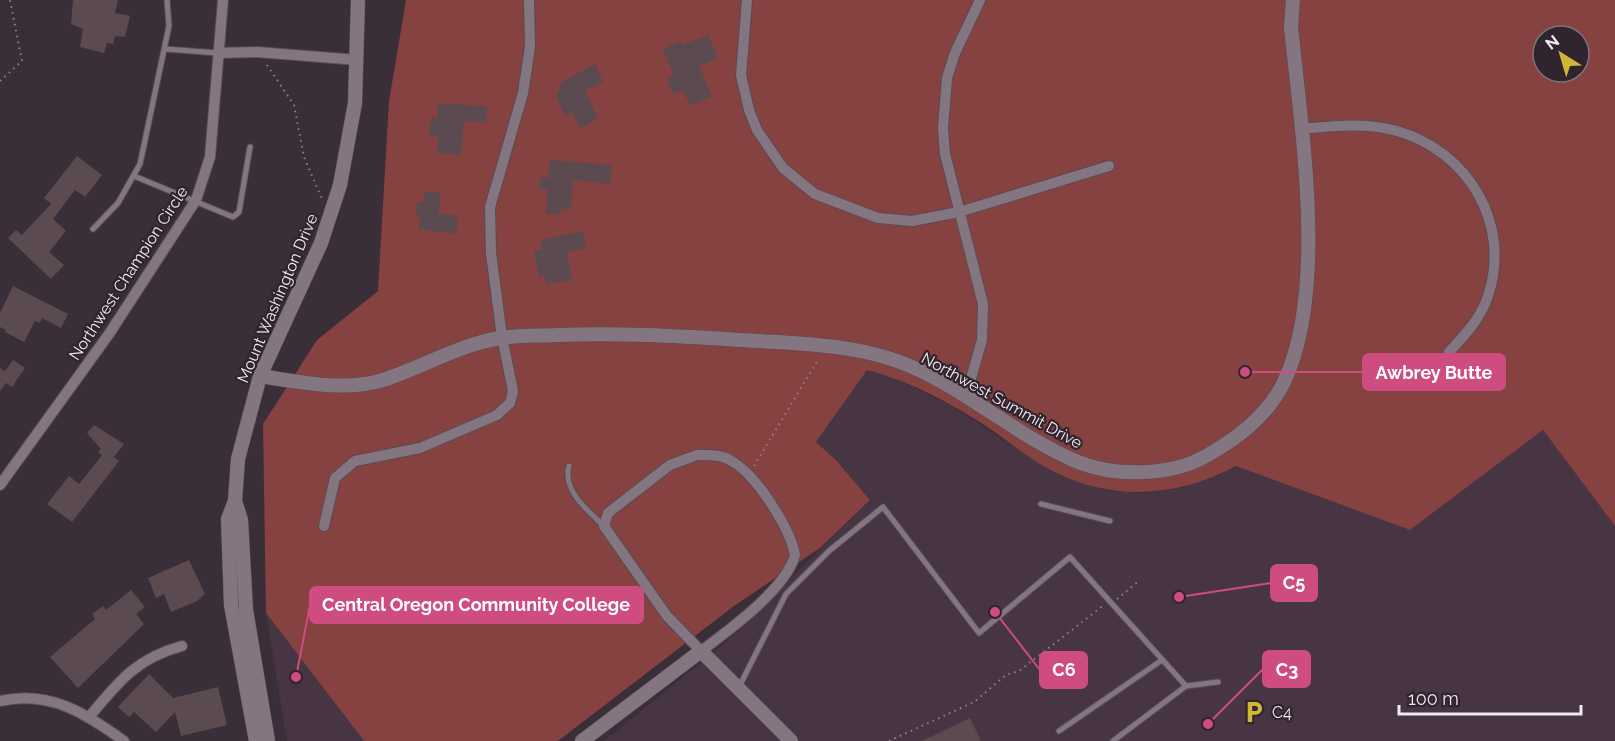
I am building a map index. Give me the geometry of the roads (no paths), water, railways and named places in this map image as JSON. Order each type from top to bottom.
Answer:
[{"type":"street","name":"Northwest Champion Circle","points":[[0,485],[109,334],[196,200],[210,157],[223,0]]},
{"type":"street","name":"Mount Washington Drive","points":[[256,741],[231,605],[228,519],[235,501],[238,459],[260,376],[321,243],[348,150],[356,103],[358,0]]},
{"type":"street","points":[[324,526],[335,478],[355,461],[420,448],[496,415],[510,403],[513,392],[502,338],[491,253],[490,207],[524,93],[530,47],[529,0]]},
{"type":"street","points":[[747,0],[741,75],[744,93],[757,130],[783,168],[815,194],[878,218],[912,221],[959,212],[1109,166]]},
{"type":"street","points":[[966,396],[982,340],[984,322],[979,285],[945,154],[943,128],[947,78],[955,53],[980,0]]},
{"type":"street","name":"Northwest Summit Drive","points":[[260,376],[344,386],[381,381],[460,347],[502,338],[616,332],[827,345],[863,351],[901,362],[966,396],[1052,450],[1082,464],[1112,470],[1155,471],[1198,460],[1228,444],[1254,423],[1283,385],[1296,349],[1306,306],[1307,194],[1291,27],[1293,0]]},
{"type":"street","points":[[218,53],[257,52],[357,60]]},
{"type":"street","points":[[1301,129],[1353,124],[1397,131],[1435,148],[1466,174],[1490,216],[1495,253],[1488,296],[1470,330],[1449,352]]},
{"type":"street","points":[[582,741],[701,651],[766,597],[793,564],[795,555],[787,530],[749,475],[732,461],[715,454],[697,455],[670,465],[608,513],[604,526],[667,616],[701,651],[791,741]]},
{"type":"street","name":"Mount Washington Drive","points":[[235,501],[241,520],[246,609],[268,741]]},
{"type":"street","points":[[90,716],[132,669],[147,658],[182,646]]},
{"type":"street","points":[[0,701],[47,699],[90,716],[124,741]]},
{"type":"lane","points":[[93,229],[118,203],[140,164],[169,26],[167,0]]},
{"type":"lane","points":[[165,50],[218,53]]},
{"type":"lane","points":[[134,176],[233,217],[239,212],[250,147]]},
{"type":"lane","points":[[569,466],[567,479],[572,489],[585,508],[604,526]]},
{"type":"lane","points":[[1041,504],[1110,521]]},
{"type":"lane","points":[[739,688],[786,594],[829,551],[883,507],[979,633],[1070,557],[1186,686]]},
{"type":"lane","points":[[1059,731],[1162,660]]},
{"type":"lane","points":[[1113,741],[1186,686],[1218,682]]},
{"type":"place","name":"Awbrey Butte","points":[[1245,372]]},
{"type":"place","name":"C5","points":[[1179,597]]},
{"type":"place","name":"C6","points":[[995,612]]},
{"type":"place","name":"Central Oregon Community College","points":[[296,677]]},
{"type":"place","name":"C4","points":[[1254,712]]},
{"type":"place","name":"C3","points":[[1208,724]]}]
